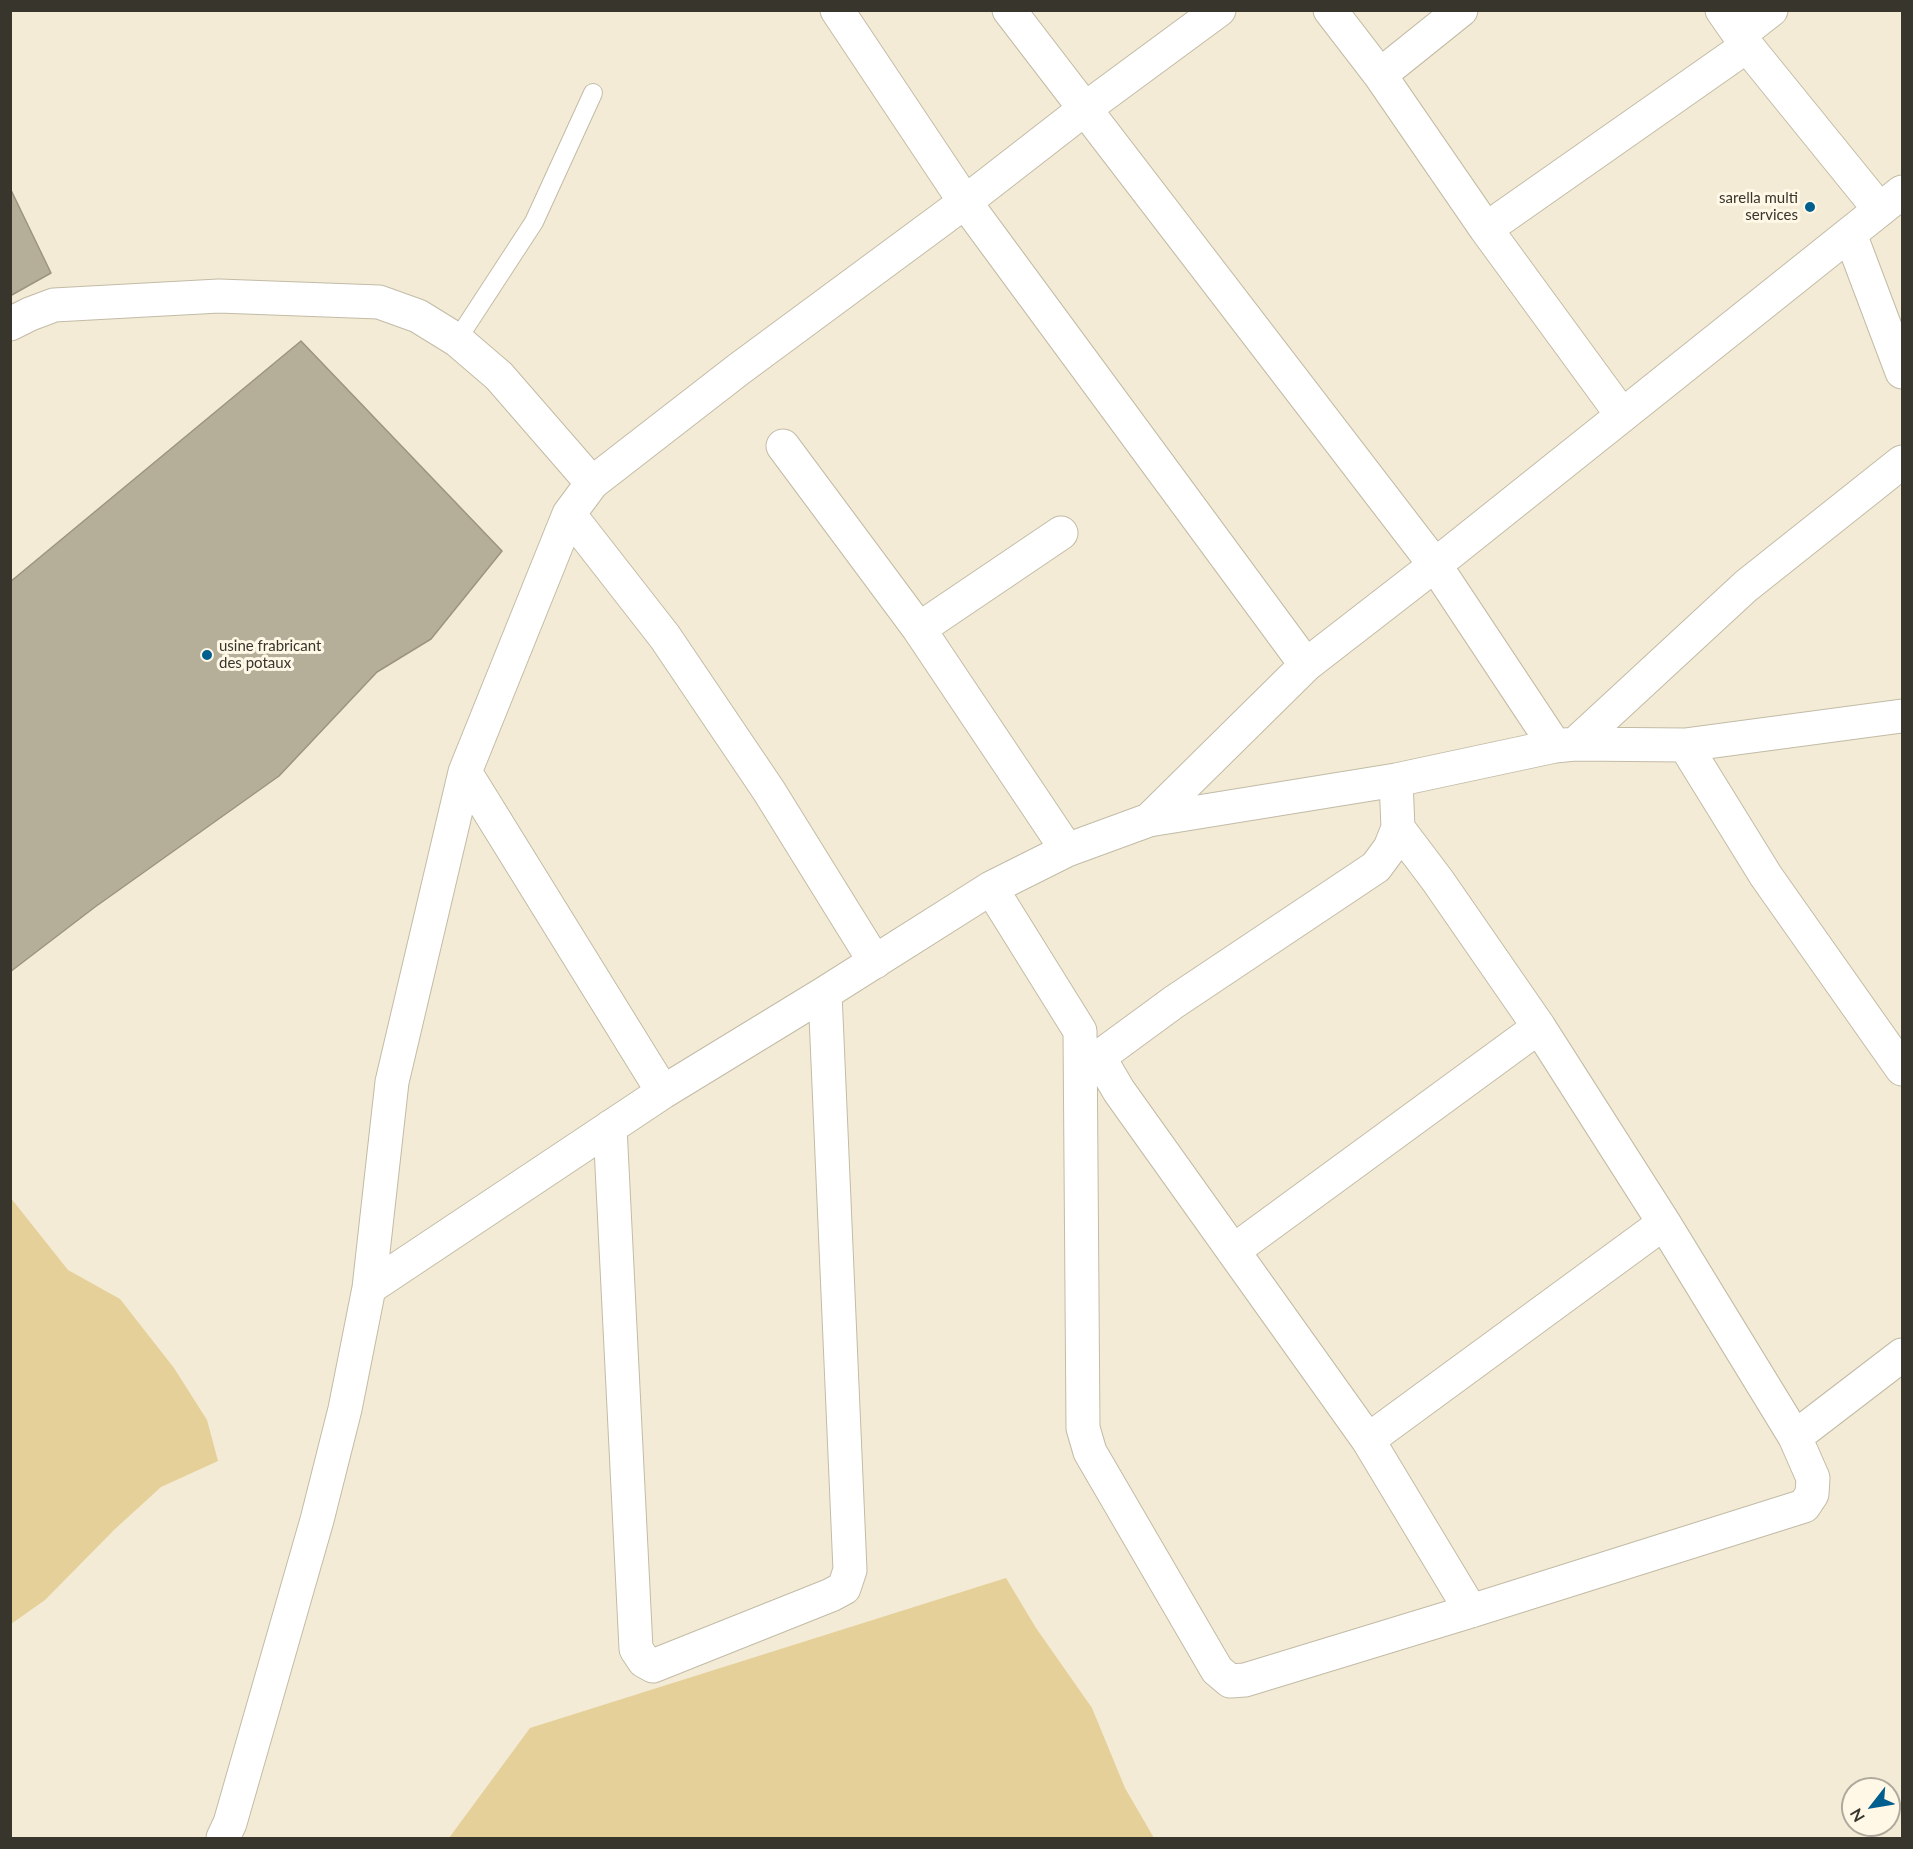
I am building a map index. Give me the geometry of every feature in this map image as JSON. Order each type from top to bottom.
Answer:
[{"type":"street","points":[[837,10],[965,202],[1306,665]]},
{"type":"street","points":[[1009,10],[1435,565],[1565,745]]},
{"type":"street","points":[[223,1839],[230,1823],[317,1520],[345,1409],[369,1288],[392,1082],[465,772],[569,514],[592,483],[739,369],[1219,10]]},
{"type":"street","points":[[1330,10],[1380,75],[1486,229],[1622,415]]},
{"type":"street","points":[[1380,75],[1461,10]]},
{"type":"street","points":[[1486,229],[1736,30],[1771,10]]},
{"type":"street","points":[[1149,820],[1306,665],[1435,565],[1891,201],[1736,30]]},
{"type":"street","points":[[1850,234],[1902,372]]},
{"type":"street","points":[[10,324],[54,305],[219,296],[379,302],[418,316],[457,340],[499,376],[592,483]]},
{"type":"street","points":[[783,446],[919,629],[1067,850]]},
{"type":"street","points":[[1565,745],[1746,586],[1902,462]]},
{"type":"street","points":[[569,514],[665,637],[769,791],[875,962]]},
{"type":"street","points":[[919,629],[1061,533]]},
{"type":"street","points":[[369,1288],[663,1092],[991,888],[1067,850],[1149,820],[1396,780],[1565,745],[1685,745],[1902,716]]},
{"type":"street","points":[[1685,745],[1766,876],[1902,1069]]},
{"type":"street","points":[[465,772],[663,1092]]},
{"type":"street","points":[[1099,1057],[1174,1002],[1376,867],[1390,848],[1398,828],[1396,780]]},
{"type":"street","points":[[1080,1030],[1083,1428],[1090,1452],[1217,1670],[1230,1681],[1245,1680],[1804,1506],[1812,1494],[1813,1478],[1795,1437],[1664,1223],[1539,1028],[1438,881],[1398,828]]},
{"type":"street","points":[[991,888],[1119,1091],[1368,1440],[1471,1611]]},
{"type":"street","points":[[610,1127],[636,1649],[644,1661],[653,1666],[831,1595],[844,1588],[850,1570],[825,993]]},
{"type":"street","points":[[1233,1251],[1539,1028]]},
{"type":"street","points":[[1368,1440],[1664,1223]]},
{"type":"street","points":[[1795,1437],[1902,1355]]},
{"type":"lane","points":[[457,340],[534,222],[593,93]]},
{"type":"shaded area","points":[[10,1197],[68,1270],[120,1299],[174,1368],[207,1420],[218,1461],[161,1487],[115,1529],[45,1600],[11,1624]]},
{"type":"shaded area","points":[[1006,1578],[1036,1628],[1092,1708],[1125,1788],[1154,1838],[449,1838],[530,1728]]},
{"type":"building","points":[[10,188],[51,273],[10,296]]},
{"type":"building","name":"usine frabricant des potaux","points":[[301,341],[502,551],[431,639],[377,672],[279,776],[95,907],[10,972],[10,582]]},
{"type":"place","name":"sarella multi services","points":[[1810,207]]},
{"type":"place","name":"usine frabricant des potaux","points":[[207,655]]}]
